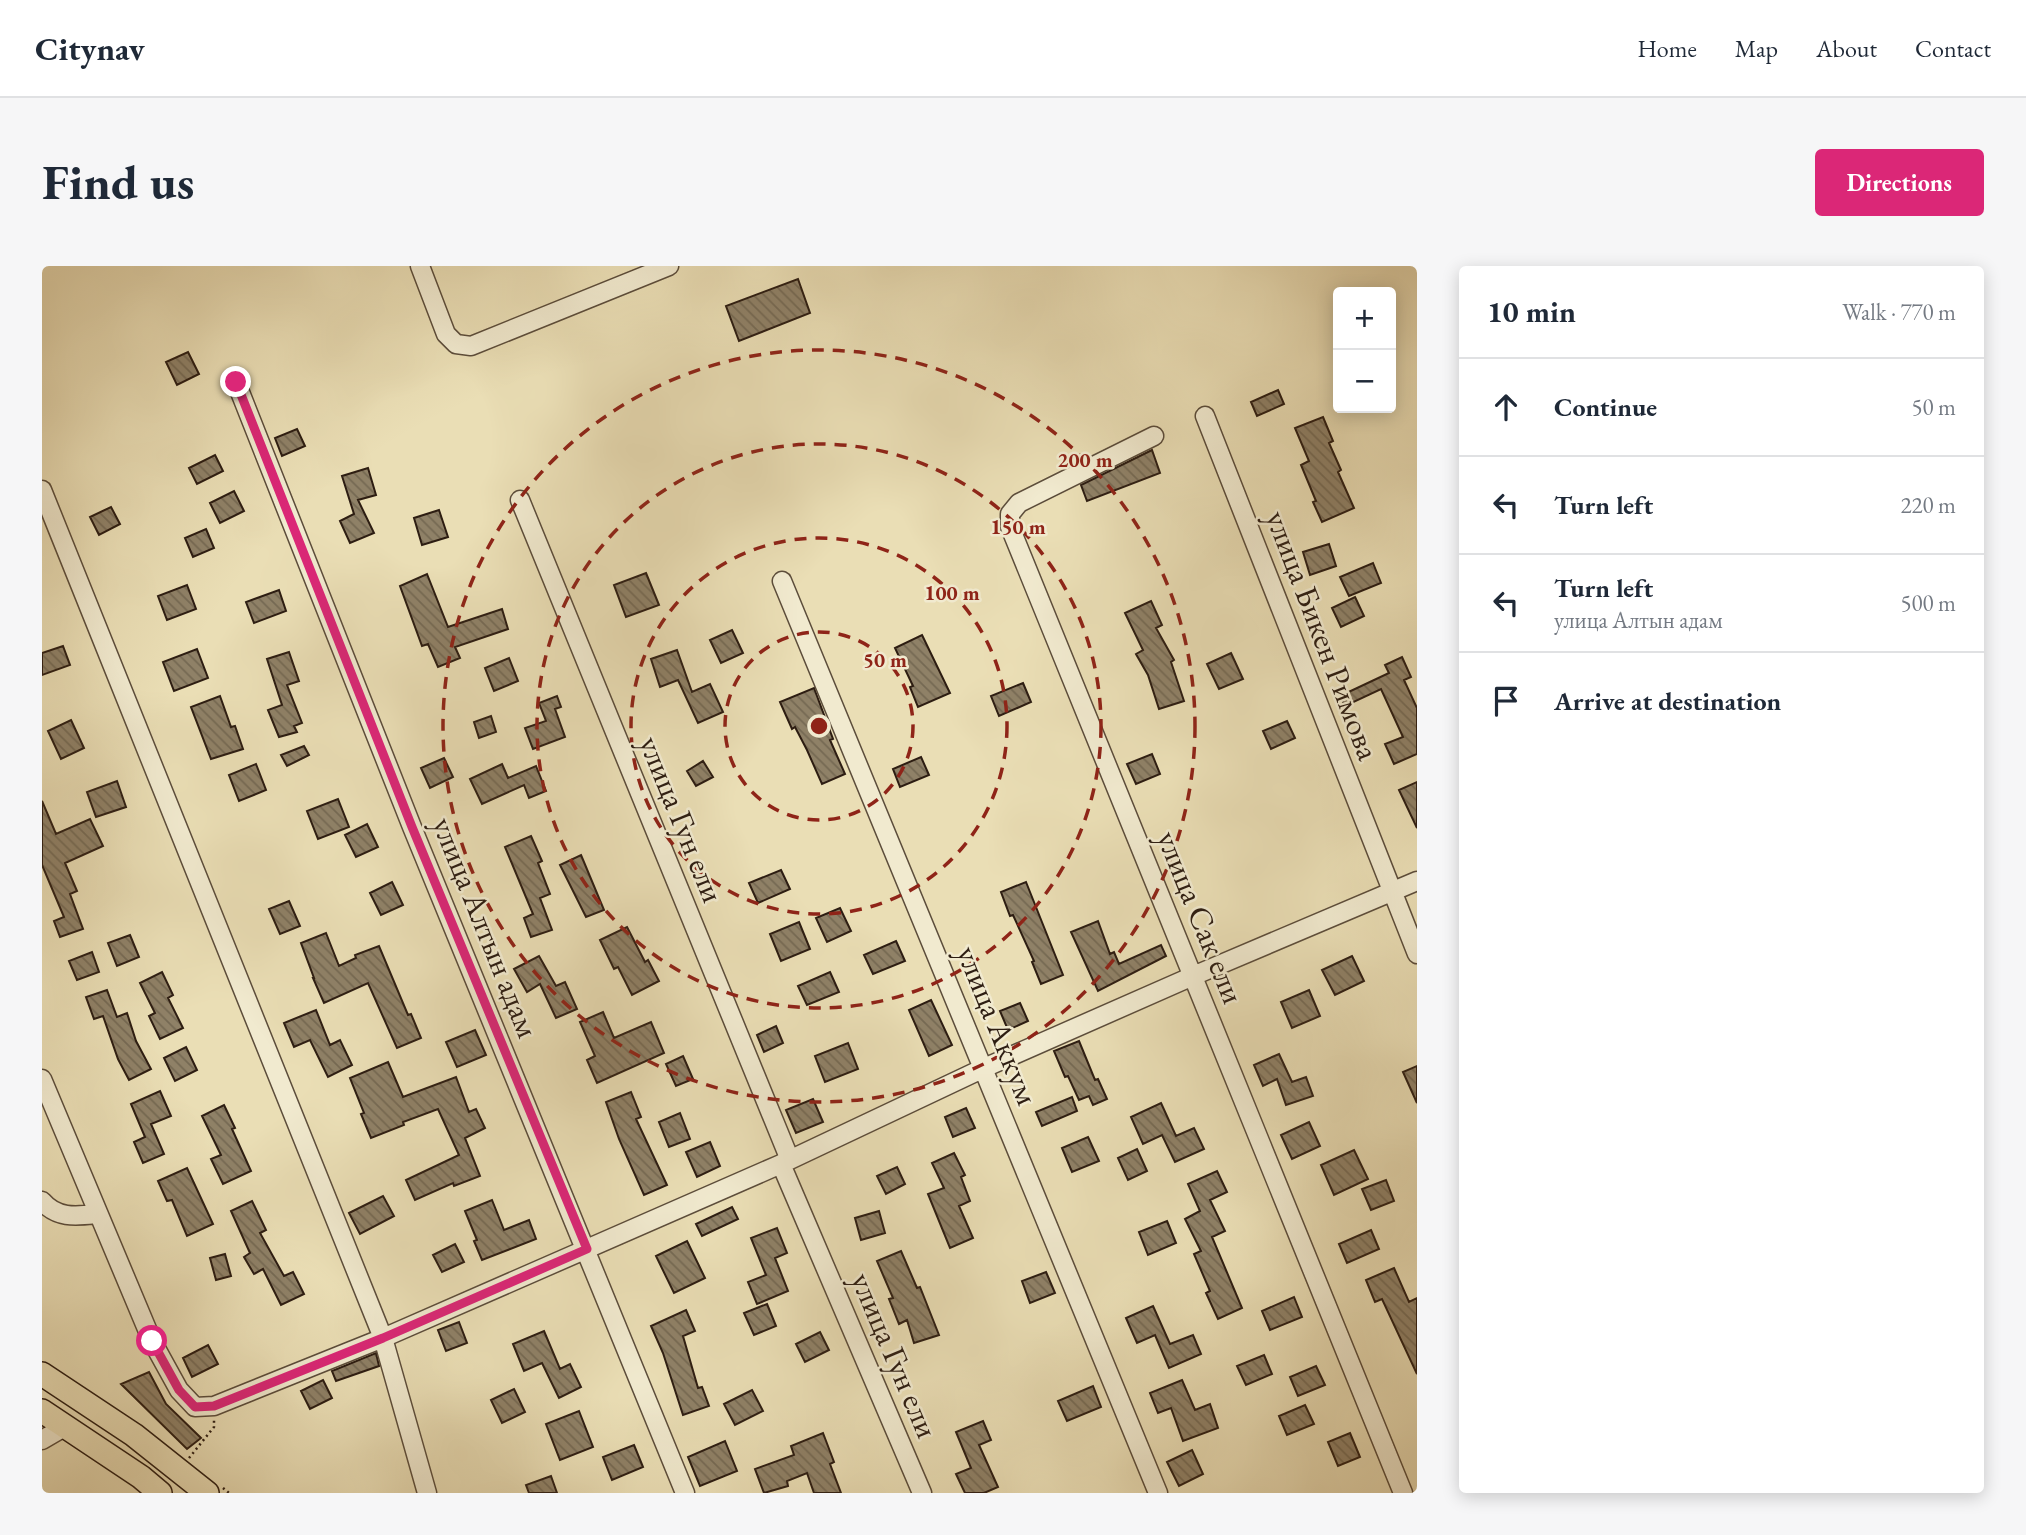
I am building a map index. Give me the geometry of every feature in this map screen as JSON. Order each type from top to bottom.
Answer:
[{"type":"main road","points":[[42,1374],[134,1435],[207,1493]]},
{"type":"main road","points":[[42,1411],[141,1477],[160,1493]]},
{"type":"street","points":[[420,266],[446,334],[456,344],[471,346],[669,266]]},
{"type":"street","name":"улица Алтын адам","points":[[236,382],[412,827],[685,1493]]},
{"type":"street","name":"улица Бикен Римова","points":[[1205,416],[1417,954]]},
{"type":"street","name":"улица Сак ели","points":[[1154,436],[1019,503],[1010,514],[1010,527],[1404,1493]]},
{"type":"street","points":[[42,490],[383,1338],[427,1493]]},
{"type":"street","name":"улица Гун ели","points":[[520,500],[785,1162],[922,1493]]},
{"type":"street","name":"улица Аккум","points":[[782,581],[1158,1493]]},
{"type":"street","points":[[42,1079],[152,1341],[179,1390],[195,1407],[214,1406],[383,1338],[587,1249],[785,1162],[984,1068],[1417,881]]},
{"type":"street","points":[[42,1201],[48,1209],[69,1217],[97,1214]]},
{"type":"street","points":[[42,1440],[66,1426]]},
{"type":"path","points":[[189,1458],[214,1427],[214,1406]]},
{"type":"building","points":[[798,279],[810,313],[739,341],[726,306]]},
{"type":"building","points":[[188,352],[199,374],[177,385],[166,362]]},
{"type":"building","points":[[1278,390],[1284,404],[1257,416],[1251,402]]},
{"type":"building","points":[[1323,417],[1333,441],[1329,443],[1341,470],[1338,472],[1354,508],[1322,522],[1301,465],[1309,461],[1295,428]]},
{"type":"building","points":[[297,429],[305,446],[282,456],[275,438]]},
{"type":"building","points":[[1152,450],[1160,473],[1087,501],[1081,485]]},
{"type":"building","points":[[215,455],[223,471],[197,484],[189,468]]},
{"type":"building","points":[[368,468],[376,495],[358,500],[374,533],[350,543],[340,521],[354,514],[342,476]]},
{"type":"building","points":[[234,491],[244,511],[220,523],[210,503]]},
{"type":"building","points":[[111,507],[120,524],[99,535],[90,517]]},
{"type":"building","points":[[439,510],[448,537],[422,545],[414,518]]},
{"type":"building","points":[[206,529],[214,548],[193,557],[185,538]]},
{"type":"building","points":[[1329,544],[1336,566],[1310,575],[1303,552]]},
{"type":"building","points":[[1373,563],[1381,583],[1349,596],[1340,577]]},
{"type":"building","points":[[646,573],[659,605],[626,617],[614,585]]},
{"type":"building","points":[[427,574],[448,627],[502,609],[508,629],[455,647],[460,658],[438,667],[428,644],[422,646],[400,586]]},
{"type":"building","points":[[187,585],[196,609],[167,620],[158,596]]},
{"type":"building","points":[[279,590],[286,611],[254,623],[246,602]]},
{"type":"building","points":[[1355,597],[1364,616],[1341,627],[1332,608]]},
{"type":"building","points":[[1151,601],[1162,625],[1156,628],[1174,660],[1171,662],[1184,701],[1159,709],[1148,675],[1136,654],[1143,650],[1125,613]]},
{"type":"building","points":[[732,630],[743,653],[721,663],[710,640]]},
{"type":"building","points":[[922,635],[950,693],[918,707],[910,687],[913,686],[895,648]]},
{"type":"building","points":[[63,646],[70,665],[42,675],[42,653]]},
{"type":"building","points":[[197,649],[208,678],[174,691],[163,662]]},
{"type":"building","points":[[677,650],[692,692],[710,684],[723,712],[698,723],[678,680],[660,687],[651,659]]},
{"type":"building","points":[[289,652],[299,681],[287,685],[302,723],[294,726],[297,732],[279,737],[268,710],[282,705],[267,659]]},
{"type":"building","points":[[1231,653],[1243,679],[1219,689],[1207,664]]},
{"type":"building","points":[[1402,657],[1411,677],[1404,680],[1417,708],[1417,754],[1394,764],[1385,744],[1403,737],[1381,689],[1345,706],[1340,696],[1389,673],[1385,665]]},
{"type":"building","points":[[509,658],[518,681],[494,691],[485,668]]},
{"type":"building","points":[[1023,683],[1031,702],[999,716],[991,696]]},
{"type":"building","points":[[814,688],[833,739],[830,740],[845,774],[822,784],[807,750],[795,727],[792,729],[780,702]]},
{"type":"building","points":[[220,696],[231,727],[235,726],[243,749],[211,759],[191,707]]},
{"type":"building","points":[[557,696],[561,707],[555,709],[565,737],[533,749],[525,728],[546,721],[539,703]]},
{"type":"building","points":[[491,716],[496,732],[479,738],[474,722]]},
{"type":"building","points":[[71,720],[84,748],[61,759],[48,731]]},
{"type":"building","points":[[1287,721],[1295,738],[1271,749],[1263,731]]},
{"type":"building","points":[[304,746],[309,755],[287,766],[281,755]]},
{"type":"building","points":[[1152,754],[1160,774],[1136,784],[1127,764]]},
{"type":"building","points":[[921,757],[929,775],[900,787],[893,769]]},
{"type":"building","points":[[444,758],[453,777],[430,788],[421,768]]},
{"type":"building","points":[[703,761],[713,777],[696,786],[687,771]]},
{"type":"building","points":[[256,764],[266,790],[239,801],[229,775]]},
{"type":"building","points":[[502,764],[508,778],[536,766],[546,791],[529,798],[524,785],[482,804],[470,779]]},
{"type":"building","points":[[117,781],[126,807],[96,817],[87,792]]},
{"type":"building","points":[[1417,782],[1417,828],[1399,790]]},
{"type":"building","points":[[338,799],[349,827],[318,839],[307,811]]},
{"type":"building","points":[[42,801],[56,834],[90,819],[103,846],[65,863],[77,891],[70,894],[83,929],[60,937],[54,921],[64,917],[42,865]]},
{"type":"building","points":[[367,824],[378,847],[356,857],[345,835]]},
{"type":"building","points":[[531,836],[542,861],[538,863],[550,894],[540,898],[552,930],[531,937],[524,918],[533,914],[505,847]]},
{"type":"building","points":[[581,855],[604,910],[586,917],[560,865]]},
{"type":"building","points":[[781,870],[790,889],[758,903],[749,883]]},
{"type":"building","points":[[392,882],[403,905],[381,915],[370,893]]},
{"type":"building","points":[[1026,882],[1063,975],[1041,984],[1032,962],[1034,961],[1013,915],[1010,916],[1001,892]]},
{"type":"building","points":[[289,901],[300,926],[280,934],[269,909]]},
{"type":"building","points":[[840,908],[851,931],[827,942],[816,918]]},
{"type":"building","points":[[1098,921],[1110,954],[1114,952],[1119,964],[1161,945],[1166,956],[1098,991],[1071,932]]},
{"type":"building","points":[[799,922],[810,949],[781,961],[770,934]]},
{"type":"building","points":[[627,927],[645,962],[648,960],[659,981],[632,995],[618,967],[614,969],[600,940]]},
{"type":"building","points":[[326,933],[339,966],[356,958],[355,955],[379,946],[408,1015],[411,1014],[421,1038],[397,1048],[368,983],[324,1003],[301,943]]},
{"type":"building","points":[[130,935],[139,957],[117,966],[108,943]]},
{"type":"building","points":[[896,941],[905,961],[873,974],[864,955]]},
{"type":"building","points":[[92,952],[99,972],[77,980],[69,961]]},
{"type":"building","points":[[539,956],[556,986],[565,982],[577,1009],[556,1018],[540,984],[527,992],[514,969]]},
{"type":"building","points":[[1352,956],[1364,981],[1335,995],[1322,970]]},
{"type":"building","points":[[162,972],[173,995],[168,998],[183,1028],[160,1039],[149,1016],[155,1013],[140,983]]},
{"type":"building","points":[[830,972],[839,992],[807,1005],[798,986]]},
{"type":"building","points":[[107,990],[117,1017],[127,1013],[136,1041],[151,1069],[129,1080],[118,1059],[103,1016],[94,1019],[86,997]]},
{"type":"building","points":[[1309,990],[1320,1016],[1292,1028],[1281,1002]]},
{"type":"building","points":[[931,1000],[952,1045],[929,1056],[909,1010]]},
{"type":"building","points":[[1020,1003],[1028,1021],[1008,1030],[1000,1011]]},
{"type":"building","points":[[316,1010],[330,1045],[340,1040],[352,1065],[328,1077],[310,1040],[294,1047],[284,1023]]},
{"type":"building","points":[[603,1012],[614,1038],[651,1022],[664,1053],[597,1083],[587,1060],[595,1056],[580,1022]]},
{"type":"building","points":[[776,1026],[783,1043],[764,1052],[757,1035]]},
{"type":"building","points":[[475,1030],[486,1055],[457,1067],[446,1042]]},
{"type":"building","points":[[1079,1041],[1095,1080],[1098,1079],[1107,1099],[1093,1105],[1089,1096],[1079,1100],[1054,1051]]},
{"type":"building","points":[[848,1043],[858,1069],[825,1082],[815,1056]]},
{"type":"building","points":[[186,1047],[197,1070],[175,1081],[164,1058]]},
{"type":"building","points":[[1279,1054],[1292,1082],[1306,1077],[1313,1096],[1286,1105],[1277,1079],[1263,1086],[1254,1065]]},
{"type":"building","points":[[683,1056],[693,1079],[676,1086],[666,1064]]},
{"type":"building","points":[[388,1062],[403,1097],[456,1077],[469,1112],[476,1109],[485,1128],[465,1138],[480,1176],[454,1186],[453,1183],[415,1200],[406,1180],[459,1155],[438,1109],[371,1138],[350,1078]]},
{"type":"building","points":[[1417,1066],[1417,1103],[1403,1072]]},
{"type":"building","points":[[160,1091],[171,1116],[151,1124],[164,1154],[143,1163],[134,1142],[145,1137],[131,1104]]},
{"type":"building","points":[[631,1092],[641,1117],[636,1119],[667,1185],[644,1195],[606,1102]]},
{"type":"building","points":[[1072,1097],[1077,1111],[1042,1126],[1036,1112]]},
{"type":"building","points":[[813,1099],[823,1122],[796,1133],[786,1110]]},
{"type":"building","points":[[1161,1103],[1176,1136],[1194,1128],[1204,1149],[1175,1162],[1162,1135],[1143,1144],[1131,1117]]},
{"type":"building","points":[[224,1105],[251,1171],[223,1184],[211,1159],[221,1155],[202,1116]]},
{"type":"building","points":[[966,1108],[975,1128],[953,1137],[945,1117]]},
{"type":"building","points":[[680,1113],[690,1139],[669,1147],[659,1122]]},
{"type":"building","points":[[1309,1122],[1320,1146],[1292,1159],[1281,1135]]},
{"type":"building","points":[[1088,1137],[1099,1161],[1072,1172],[1062,1148]]},
{"type":"building","points":[[710,1142],[720,1166],[697,1177],[686,1152]]},
{"type":"building","points":[[1137,1149],[1147,1171],[1128,1180],[1118,1158]]},
{"type":"building","points":[[1354,1150],[1368,1179],[1334,1195],[1321,1165]]},
{"type":"building","points":[[954,1153],[965,1175],[961,1177],[970,1201],[959,1206],[973,1238],[950,1248],[928,1194],[944,1188],[932,1163]]},
{"type":"building","points":[[897,1167],[905,1184],[886,1194],[877,1176]]},
{"type":"building","points":[[187,1168],[213,1224],[187,1236],[172,1200],[167,1201],[158,1181]]},
{"type":"building","points":[[1217,1171],[1227,1192],[1210,1200],[1225,1231],[1212,1237],[1242,1308],[1218,1319],[1206,1293],[1210,1291],[1194,1254],[1201,1251],[1185,1219],[1200,1211],[1188,1184]]},
{"type":"building","points":[[1386,1180],[1394,1201],[1371,1210],[1362,1189]]},
{"type":"building","points":[[383,1196],[394,1216],[360,1234],[349,1213]]},
{"type":"building","points":[[492,1200],[504,1230],[529,1220],[536,1239],[482,1260],[465,1211]]},
{"type":"building","points":[[252,1201],[266,1230],[260,1233],[284,1276],[293,1272],[304,1294],[281,1305],[263,1269],[254,1274],[244,1257],[250,1253],[231,1211]]},
{"type":"building","points":[[732,1207],[738,1219],[702,1236],[696,1224]]},
{"type":"building","points":[[879,1211],[885,1233],[861,1240],[855,1218]]},
{"type":"building","points":[[1167,1221],[1176,1243],[1148,1255],[1139,1232]]},
{"type":"building","points":[[777,1228],[787,1253],[775,1258],[788,1291],[757,1304],[748,1282],[766,1275],[751,1238]]},
{"type":"building","points":[[1371,1230],[1379,1249],[1347,1263],[1339,1244]]},
{"type":"building","points":[[687,1241],[705,1278],[674,1293],[656,1256]]},
{"type":"building","points":[[455,1244],[464,1262],[442,1272],[433,1255]]},
{"type":"building","points":[[901,1251],[917,1288],[920,1287],[939,1335],[914,1343],[907,1320],[899,1324],[889,1299],[893,1298],[877,1261]]},
{"type":"building","points":[[225,1254],[231,1276],[216,1280],[210,1258]]},
{"type":"building","points":[[1394,1268],[1409,1302],[1417,1298],[1417,1374],[1382,1299],[1375,1302],[1366,1280]]},
{"type":"building","points":[[1046,1272],[1055,1293],[1030,1303],[1022,1281]]},
{"type":"building","points":[[1294,1297],[1302,1317],[1270,1330],[1262,1311]]},
{"type":"building","points":[[767,1304],[776,1326],[754,1335],[744,1313]]},
{"type":"building","points":[[1153,1306],[1170,1344],[1193,1335],[1201,1354],[1169,1368],[1155,1335],[1137,1343],[1126,1318]]},
{"type":"building","points":[[686,1310],[695,1331],[683,1336],[698,1388],[702,1387],[709,1406],[683,1415],[663,1353],[651,1326]]},
{"type":"building","points":[[459,1322],[467,1343],[446,1351],[438,1330]]},
{"type":"building","points":[[544,1331],[560,1369],[570,1364],[581,1387],[559,1398],[542,1363],[524,1371],[513,1344]]},
{"type":"building","points":[[820,1332],[829,1350],[805,1362],[796,1344]]},
{"type":"building","points":[[208,1345],[218,1364],[192,1377],[183,1358]]},
{"type":"building","points":[[376,1353],[379,1366],[336,1381],[332,1371]]},
{"type":"building","points":[[1264,1355],[1272,1374],[1246,1385],[1237,1366]]},
{"type":"building","points":[[1316,1366],[1325,1385],[1298,1396],[1290,1377]]},
{"type":"building","points":[[149,1372],[166,1404],[201,1438],[187,1449],[121,1384]]},
{"type":"building","points":[[323,1380],[332,1398],[310,1409],[301,1391]]},
{"type":"building","points":[[1182,1380],[1195,1410],[1210,1404],[1218,1428],[1183,1441],[1171,1408],[1158,1413],[1150,1393]]},
{"type":"building","points":[[1093,1386],[1101,1407],[1067,1421],[1058,1401]]},
{"type":"building","points":[[514,1389],[525,1412],[502,1423],[491,1400]]},
{"type":"building","points":[[752,1390],[763,1411],[735,1425],[724,1404]]},
{"type":"building","points":[[1305,1405],[1314,1424],[1287,1435],[1279,1416]]},
{"type":"building","points":[[579,1411],[593,1447],[560,1460],[546,1424]]},
{"type":"building","points":[[983,1421],[991,1440],[979,1445],[998,1487],[984,1493],[965,1493],[956,1474],[971,1468],[956,1432]]},
{"type":"building","points":[[823,1433],[834,1462],[830,1464],[841,1493],[814,1493],[807,1473],[787,1481],[788,1486],[764,1493],[755,1469],[794,1455],[791,1446]]},
{"type":"building","points":[[1350,1433],[1360,1457],[1338,1466],[1328,1442]]},
{"type":"building","points":[[725,1441],[737,1471],[700,1486],[688,1457]]},
{"type":"building","points":[[634,1445],[643,1467],[612,1480],[603,1457]]},
{"type":"building","points":[[1192,1450],[1203,1474],[1179,1486],[1167,1462]]},
{"type":"building","points":[[551,1476],[557,1493],[529,1493],[526,1485]]},
{"type":"route","points":[[152,1341],[179,1390],[195,1407],[214,1406],[383,1338],[587,1249],[412,827],[236,382]]}]
